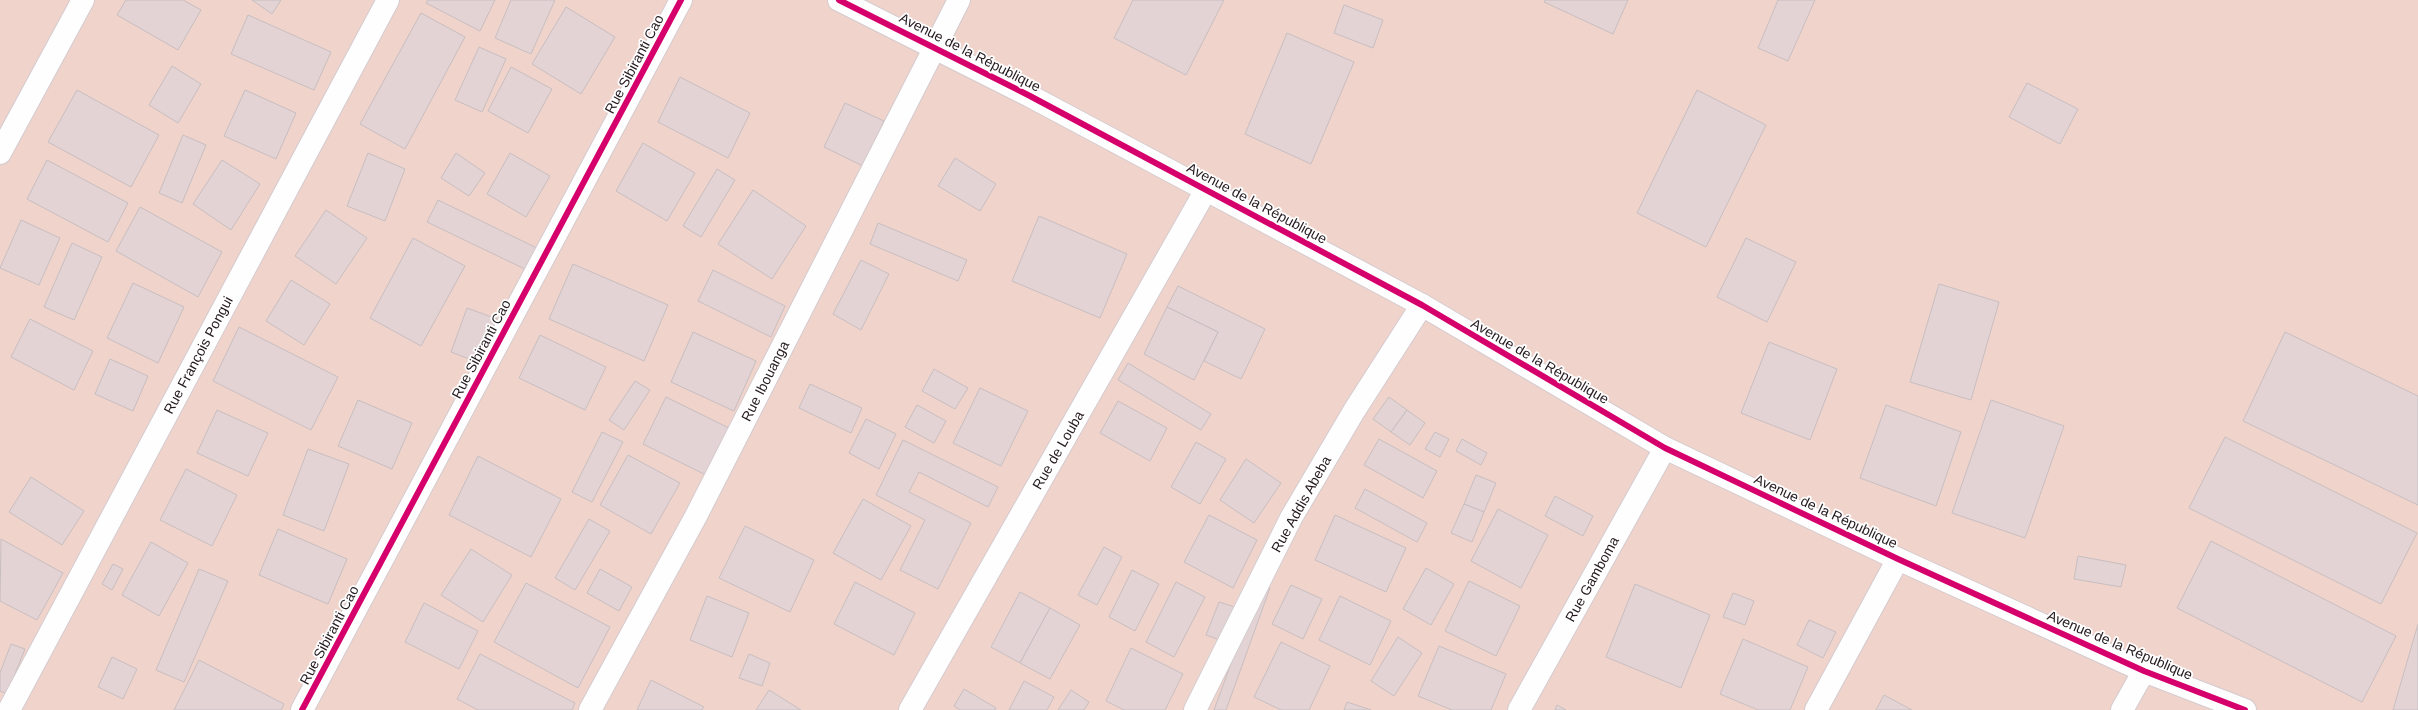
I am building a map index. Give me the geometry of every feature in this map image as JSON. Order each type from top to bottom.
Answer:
[{"type":"street","points":[[0,153],[84,0]]},
{"type":"street","name":"Rue François Pongui","points":[[12,705],[388,0]]},
{"type":"street","name":"Rue Sibiranti Cao","points":[[302,710],[681,0]]},
{"type":"street","name":"Avenue de la République","points":[[839,0],[1030,96],[1422,305],[1665,448],[1898,559],[2144,670],[2245,710]]},
{"type":"street","name":"Rue Ibouanga","points":[[590,710],[696,516],[959,0]]},
{"type":"street","name":"Rue de Louba","points":[[910,710],[1206,190]]},
{"type":"street","name":"Rue Addis Abeba","points":[[1195,710],[1290,518],[1354,411],[1422,305]]},
{"type":"street","name":"Rue Gamboma","points":[[1519,710],[1665,448]]},
{"type":"street","points":[[1816,710],[1898,559]]},
{"type":"street","points":[[2122,710],[2144,670]]},
{"type":"shaded area","points":[[0,0],[2418,0],[2418,710],[0,710]]},
{"type":"building","points":[[126,0],[183,0],[201,10],[178,50],[117,15]]},
{"type":"building","points":[[252,0],[281,0],[272,14]]},
{"type":"building","points":[[428,0],[495,0],[480,31],[426,3]]},
{"type":"building","points":[[511,0],[555,0],[531,54],[495,38]]},
{"type":"building","points":[[1133,0],[1224,0],[1186,75],[1114,38]]},
{"type":"building","points":[[1545,0],[1628,0],[1613,34],[1544,2]]},
{"type":"building","points":[[1778,0],[1815,0],[1788,61],[1758,48]]},
{"type":"building","points":[[1344,5],[1383,20],[1373,48],[1334,33]]},
{"type":"building","points":[[566,7],[615,37],[581,94],[532,64]]},
{"type":"building","points":[[421,13],[465,37],[405,149],[360,124]]},
{"type":"building","points":[[248,15],[331,52],[314,90],[231,54]]},
{"type":"building","points":[[1287,33],[1354,62],[1311,164],[1245,134]]},
{"type":"building","points":[[479,47],[506,59],[482,112],[455,100]]},
{"type":"building","points":[[172,66],[201,84],[178,123],[149,105]]},
{"type":"building","points":[[511,67],[552,89],[528,133],[488,111]]},
{"type":"building","points":[[680,77],[750,113],[728,158],[658,122]]},
{"type":"building","points":[[2027,83],[2078,109],[2060,144],[2009,117]]},
{"type":"building","points":[[77,90],[159,135],[131,187],[48,142]]},
{"type":"building","points":[[245,90],[296,113],[276,159],[224,136]]},
{"type":"building","points":[[1697,90],[1766,125],[1706,247],[1637,213]]},
{"type":"building","points":[[845,103],[884,121],[863,166],[824,147]]},
{"type":"building","points":[[183,135],[206,145],[182,203],[159,193]]},
{"type":"building","points":[[643,143],[695,173],[667,221],[616,191]]},
{"type":"building","points":[[368,153],[405,169],[385,221],[347,206]]},
{"type":"building","points":[[456,153],[485,173],[469,196],[441,178]]},
{"type":"building","points":[[510,153],[550,176],[526,217],[487,194]]},
{"type":"building","points":[[955,158],[996,184],[980,211],[938,186]]},
{"type":"building","points":[[47,160],[128,203],[108,242],[27,199]]},
{"type":"building","points":[[222,160],[260,184],[231,230],[193,204]]},
{"type":"building","points":[[717,169],[735,180],[701,237],[683,226]]},
{"type":"building","points":[[753,190],[806,226],[772,279],[718,244]]},
{"type":"building","points":[[438,200],[541,250],[531,272],[427,222]]},
{"type":"building","points":[[140,207],[222,252],[198,297],[116,251]]},
{"type":"building","points":[[326,210],[367,238],[336,284],[295,256]]},
{"type":"building","points":[[1039,216],[1127,254],[1100,318],[1012,281]]},
{"type":"building","points":[[21,220],[60,238],[39,285],[0,268]]},
{"type":"building","points":[[878,223],[967,260],[958,281],[870,244]]},
{"type":"building","points":[[413,238],[465,266],[421,346],[370,318]]},
{"type":"building","points":[[1746,238],[1796,262],[1767,322],[1717,297]]},
{"type":"building","points":[[72,243],[102,257],[74,320],[44,307]]},
{"type":"building","points":[[861,260],[889,274],[861,330],[833,314]]},
{"type":"building","points":[[573,264],[668,305],[644,361],[549,319]]},
{"type":"building","points":[[713,270],[785,306],[771,337],[698,301]]},
{"type":"building","points":[[291,280],[330,304],[304,345],[266,321]]},
{"type":"building","points":[[133,283],[184,307],[158,363],[107,338]]},
{"type":"building","points":[[1939,284],[1999,302],[1971,400],[1910,382]]},
{"type":"building","points":[[1178,286],[1265,329],[1241,379],[1204,361],[1218,332],[1167,307]]},
{"type":"building","points":[[1167,307],[1218,332],[1194,380],[1144,354]]},
{"type":"building","points":[[467,308],[497,319],[480,363],[451,352]]},
{"type":"building","points":[[30,319],[93,351],[74,390],[11,357]]},
{"type":"building","points":[[239,327],[338,377],[311,430],[213,381]]},
{"type":"building","points":[[693,332],[756,361],[734,411],[671,382]]},
{"type":"building","points":[[2285,332],[2418,396],[2418,505],[2243,421]]},
{"type":"building","points":[[540,335],[606,367],[585,410],[519,378]]},
{"type":"building","points":[[1769,342],[1837,369],[1810,440],[1741,413]]},
{"type":"building","points":[[110,359],[148,376],[133,411],[95,394]]},
{"type":"building","points":[[1128,363],[1211,414],[1201,430],[1118,380]]},
{"type":"building","points":[[934,369],[968,388],[955,409],[922,391]]},
{"type":"building","points":[[635,381],[650,390],[624,430],[609,420]]},
{"type":"building","points":[[810,384],[862,408],[851,433],[799,408]]},
{"type":"building","points":[[980,388],[1028,411],[1001,466],[953,443]]},
{"type":"building","points":[[666,397],[729,428],[706,475],[643,444]]},
{"type":"building","points":[[1389,397],[1407,410],[1391,432],[1373,419]]},
{"type":"building","points":[[358,400],[412,423],[392,469],[338,446]]},
{"type":"building","points":[[1991,400],[2064,426],[2025,538],[1952,513]]},
{"type":"building","points":[[1118,401],[1167,428],[1150,461],[1100,433]]},
{"type":"building","points":[[917,405],[946,421],[934,443],[905,427]]},
{"type":"building","points":[[1886,405],[1961,432],[1936,506],[1860,478]]},
{"type":"building","points":[[217,410],[268,433],[248,476],[197,453]]},
{"type":"building","points":[[1407,410],[1425,423],[1410,445],[1391,432]]},
{"type":"building","points":[[866,419],[896,434],[879,469],[849,453]]},
{"type":"building","points":[[602,432],[623,442],[592,502],[572,492]]},
{"type":"building","points":[[1435,432],[1449,439],[1440,457],[1425,449]]},
{"type":"building","points":[[2225,437],[2417,533],[2381,604],[2189,508]]},
{"type":"building","points":[[1379,439],[1437,471],[1423,498],[1364,465]]},
{"type":"building","points":[[1462,439],[1487,453],[1481,465],[1456,451]]},
{"type":"building","points":[[903,440],[998,487],[988,507],[919,472],[909,492],[971,523],[938,589],[900,570],[925,520],[876,495]]},
{"type":"building","points":[[1196,442],[1226,459],[1200,504],[1171,487]]},
{"type":"building","points":[[308,449],[349,464],[324,531],[283,515]]},
{"type":"building","points":[[628,455],[680,483],[651,534],[600,505]]},
{"type":"building","points":[[478,456],[561,499],[531,557],[449,515]]},
{"type":"building","points":[[1246,459],[1281,483],[1254,523],[1220,500]]},
{"type":"building","points":[[186,469],[237,495],[212,546],[160,520]]},
{"type":"building","points":[[1476,475],[1496,483],[1484,512],[1464,504]]},
{"type":"building","points":[[31,477],[84,511],[62,545],[9,512]]},
{"type":"building","points":[[1365,489],[1427,523],[1417,542],[1355,508]]},
{"type":"building","points":[[1555,496],[1593,516],[1583,536],[1545,516]]},
{"type":"building","points":[[863,499],[911,526],[881,580],[833,553]]},
{"type":"building","points":[[1464,504],[1484,512],[1472,542],[1451,533]]},
{"type":"building","points":[[1498,509],[1548,535],[1521,588],[1471,561]]},
{"type":"building","points":[[1209,515],[1257,540],[1233,588],[1184,562]]},
{"type":"building","points":[[1335,515],[1406,548],[1386,592],[1315,560]]},
{"type":"building","points":[[589,519],[610,531],[575,590],[555,578]]},
{"type":"building","points":[[745,526],[814,560],[790,612],[719,578]]},
{"type":"building","points":[[278,529],[347,559],[328,604],[259,575]]},
{"type":"building","points":[[1,539],[63,573],[37,620],[0,601]]},
{"type":"building","points":[[2211,541],[2396,636],[2362,702],[2177,608]]},
{"type":"building","points":[[151,542],[188,563],[159,616],[122,595]]},
{"type":"building","points":[[1104,547],[1122,557],[1097,605],[1078,595]]},
{"type":"building","points":[[471,549],[512,575],[483,622],[441,595]]},
{"type":"building","points":[[2078,556],[2126,565],[2121,587],[2074,579]]},
{"type":"building","points":[[113,564],[123,569],[112,590],[102,584]]},
{"type":"building","points":[[1426,568],[1454,584],[1431,625],[1403,609]]},
{"type":"building","points":[[199,569],[228,581],[184,682],[156,670]]},
{"type":"building","points":[[600,569],[632,587],[619,611],[587,593]]},
{"type":"building","points":[[1132,570],[1159,584],[1135,631],[1109,617]]},
{"type":"building","points":[[1469,581],[1520,606],[1496,656],[1445,631]]},
{"type":"building","points":[[855,582],[915,613],[894,655],[834,624]]},
{"type":"building","points":[[1176,582],[1205,597],[1174,657],[1146,642]]},
{"type":"building","points":[[526,583],[610,627],[578,688],[494,642]]},
{"type":"building","points":[[1260,584],[1270,588],[1226,710],[1214,710]]},
{"type":"building","points":[[1635,584],[1710,615],[1681,688],[1606,657]]},
{"type":"building","points":[[1291,585],[1322,599],[1303,639],[1272,624]]},
{"type":"building","points":[[1020,592],[1050,608],[1020,663],[991,647]]},
{"type":"building","points":[[1733,593],[1754,601],[1745,625],[1723,617]]},
{"type":"building","points":[[707,596],[749,613],[732,657],[690,640]]},
{"type":"building","points":[[1340,596],[1391,621],[1370,665],[1319,640]]},
{"type":"building","points":[[1219,602],[1238,608],[1226,642],[1206,635]]},
{"type":"building","points":[[424,603],[478,631],[459,669],[405,642]]},
{"type":"building","points":[[1050,608],[1080,625],[1050,679],[1020,663]]},
{"type":"building","points":[[1809,620],[1836,632],[1823,658],[1797,645]]},
{"type":"building","points":[[2418,624],[2418,710],[2393,710]]},
{"type":"building","points":[[1398,637],[1422,653],[1394,696],[1371,681]]},
{"type":"building","points":[[1743,639],[1808,667],[1790,710],[1758,710],[1720,694]]},
{"type":"building","points":[[1281,642],[1330,666],[1309,710],[1281,710],[1254,697]]},
{"type":"building","points":[[11,644],[25,649],[7,694],[0,691],[0,673]]},
{"type":"building","points":[[1439,646],[1506,674],[1491,710],[1452,710],[1418,696]]},
{"type":"building","points":[[1131,648],[1183,674],[1165,710],[1124,710],[1106,701]]},
{"type":"building","points":[[480,654],[575,703],[572,710],[478,710],[457,699]]},
{"type":"building","points":[[749,654],[770,663],[762,686],[739,678]]},
{"type":"building","points":[[112,657],[137,669],[123,699],[98,687]]},
{"type":"building","points":[[199,660],[284,704],[281,710],[174,710]]},
{"type":"building","points":[[651,680],[704,707],[702,710],[637,710]]},
{"type":"building","points":[[1024,681],[1054,697],[1047,710],[1009,710]]},
{"type":"building","points":[[964,689],[996,708],[995,710],[960,710],[954,706]]},
{"type":"building","points":[[769,690],[801,710],[756,710]]},
{"type":"building","points":[[1071,690],[1089,702],[1084,710],[1058,710]]},
{"type":"building","points":[[1884,695],[1912,710],[1876,710]]},
{"type":"building","points":[[1347,702],[1371,710],[1344,710]]},
{"type":"building","points":[[1557,705],[1566,710],[1555,710]]},
{"type":"cycle path","points":[[302,710],[681,0]]},
{"type":"cycle path","points":[[839,0],[1030,96],[1422,305],[1665,448],[1898,559],[2144,671],[2245,710]]}]
